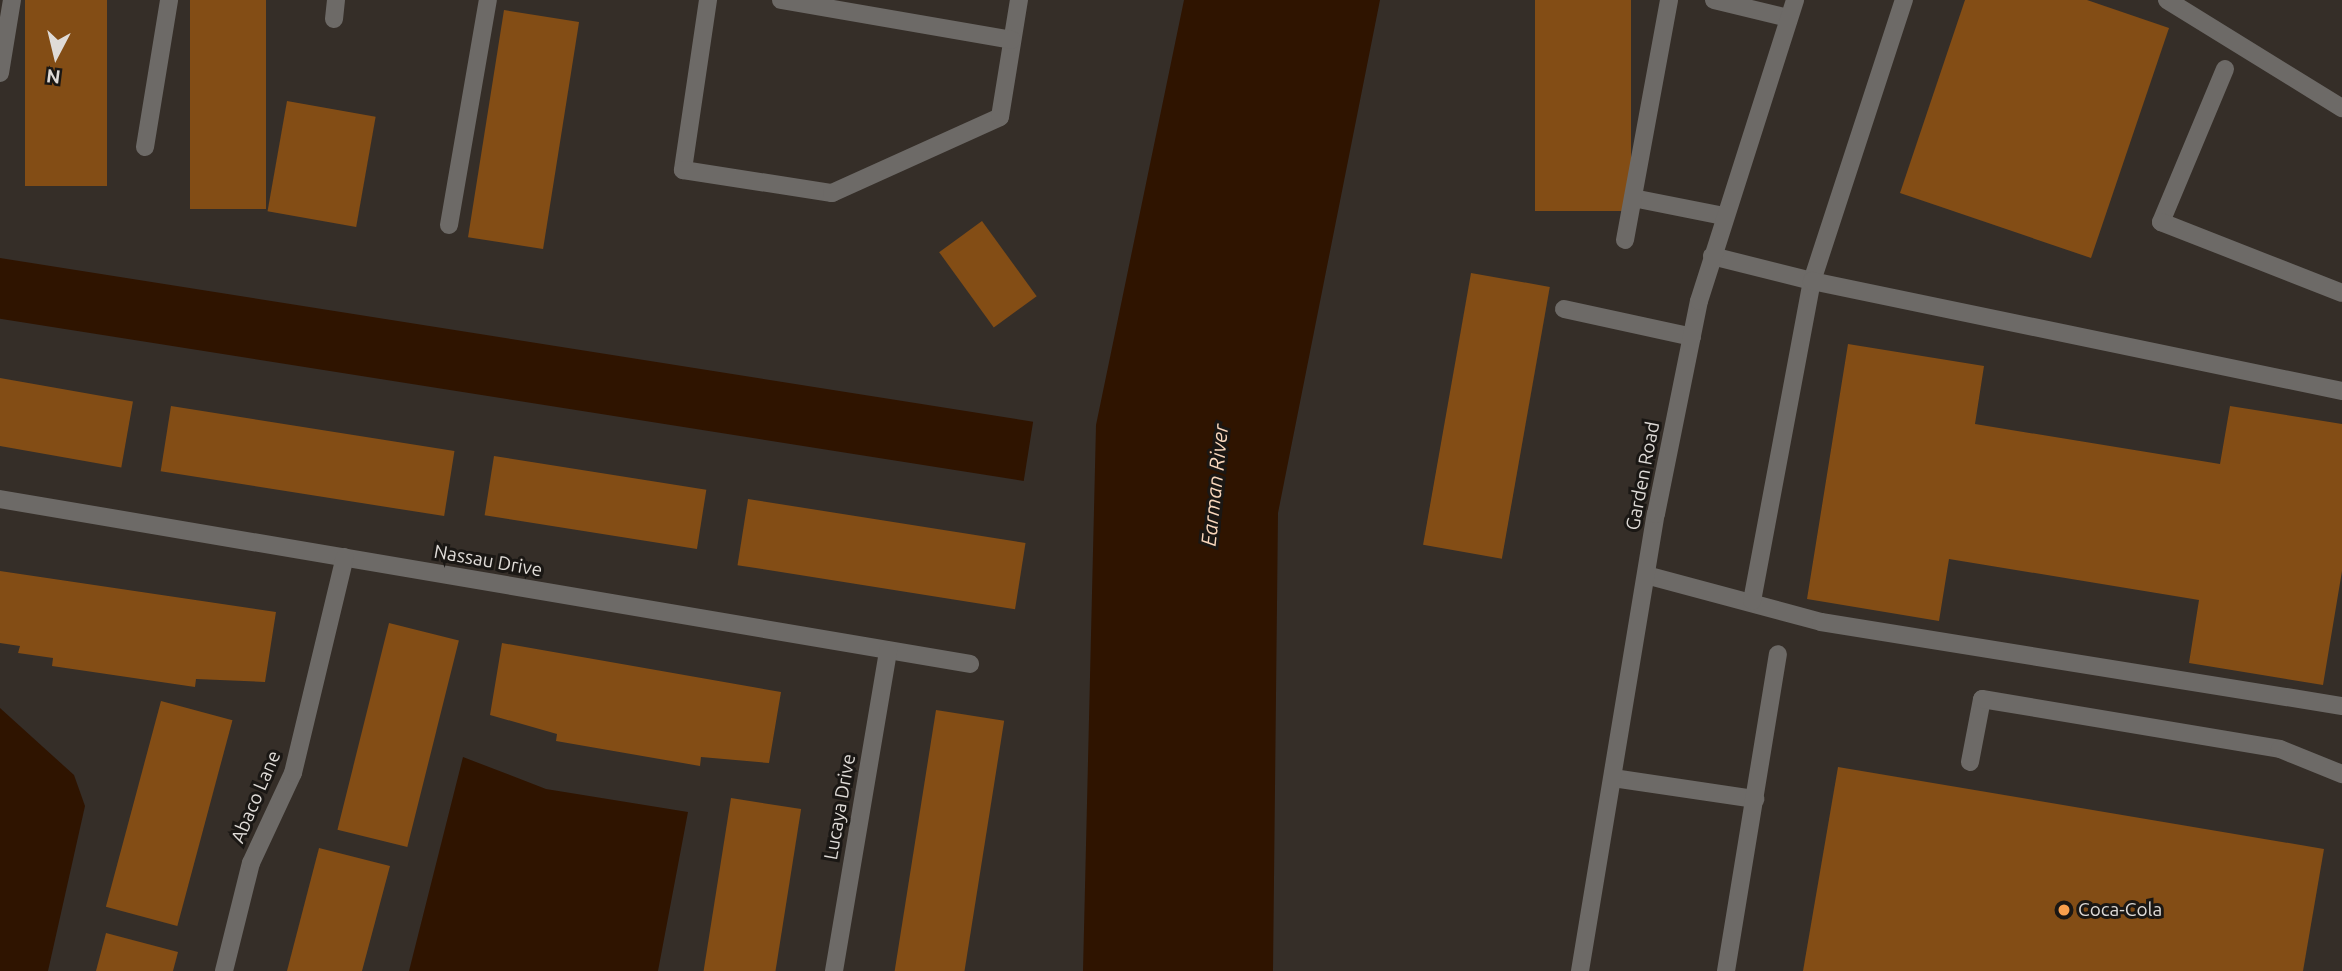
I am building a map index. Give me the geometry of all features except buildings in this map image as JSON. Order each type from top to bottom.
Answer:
[{"type":"street","points":[[0,73],[12,0]]},
{"type":"street","points":[[145,147],[169,0]]},
{"type":"street","points":[[334,19],[336,0]]},
{"type":"street","points":[[449,225],[488,0]]},
{"type":"street","points":[[708,0],[683,170],[832,193],[1000,117],[1019,0]]},
{"type":"street","points":[[781,0],[1012,40]]},
{"type":"street","points":[[1625,240],[1669,0]]},
{"type":"street","points":[[1714,0],[1788,18]]},
{"type":"street","name":"Garden Road","points":[[1580,971],[1646,575],[1692,337],[1724,216],[1795,0]]},
{"type":"street","points":[[1752,601],[1812,281],[1904,0]]},
{"type":"street","points":[[2167,0],[2342,108]]},
{"type":"street","points":[[2225,69],[2161,222],[2342,293]]},
{"type":"street","points":[[1633,198],[1724,216]]},
{"type":"street","points":[[1712,256],[1812,281],[2342,391]]},
{"type":"street","points":[[1564,309],[1692,337]]},
{"type":"street","name":"Nassau Drive","points":[[0,499],[970,664]]},
{"type":"street","name":"Abaco Lane","points":[[224,971],[251,863],[293,773],[345,557]]},
{"type":"street","points":[[1646,575],[1752,601],[1821,622],[2342,706]]},
{"type":"street","name":"Lucaya Drive","points":[[834,971],[888,651]]},
{"type":"street","points":[[1726,971],[1778,654]]},
{"type":"street","points":[[1970,762],[1982,699],[2280,749],[2342,774]]},
{"type":"street","points":[[1613,778],[1755,799]]},
{"type":"water","name":"Earman River","points":[[1184,0],[1380,0],[1278,513],[1273,971],[1083,971],[1096,425]]},
{"type":"water","points":[[0,258],[1033,422],[1024,481],[0,319]]},
{"type":"water","points":[[0,708],[74,775],[85,806],[48,971],[0,971]]},
{"type":"water","points":[[463,757],[546,789],[688,812],[658,971],[409,971]]},
{"type":"place","name":"Coca-Cola","points":[[2064,910]]}]
